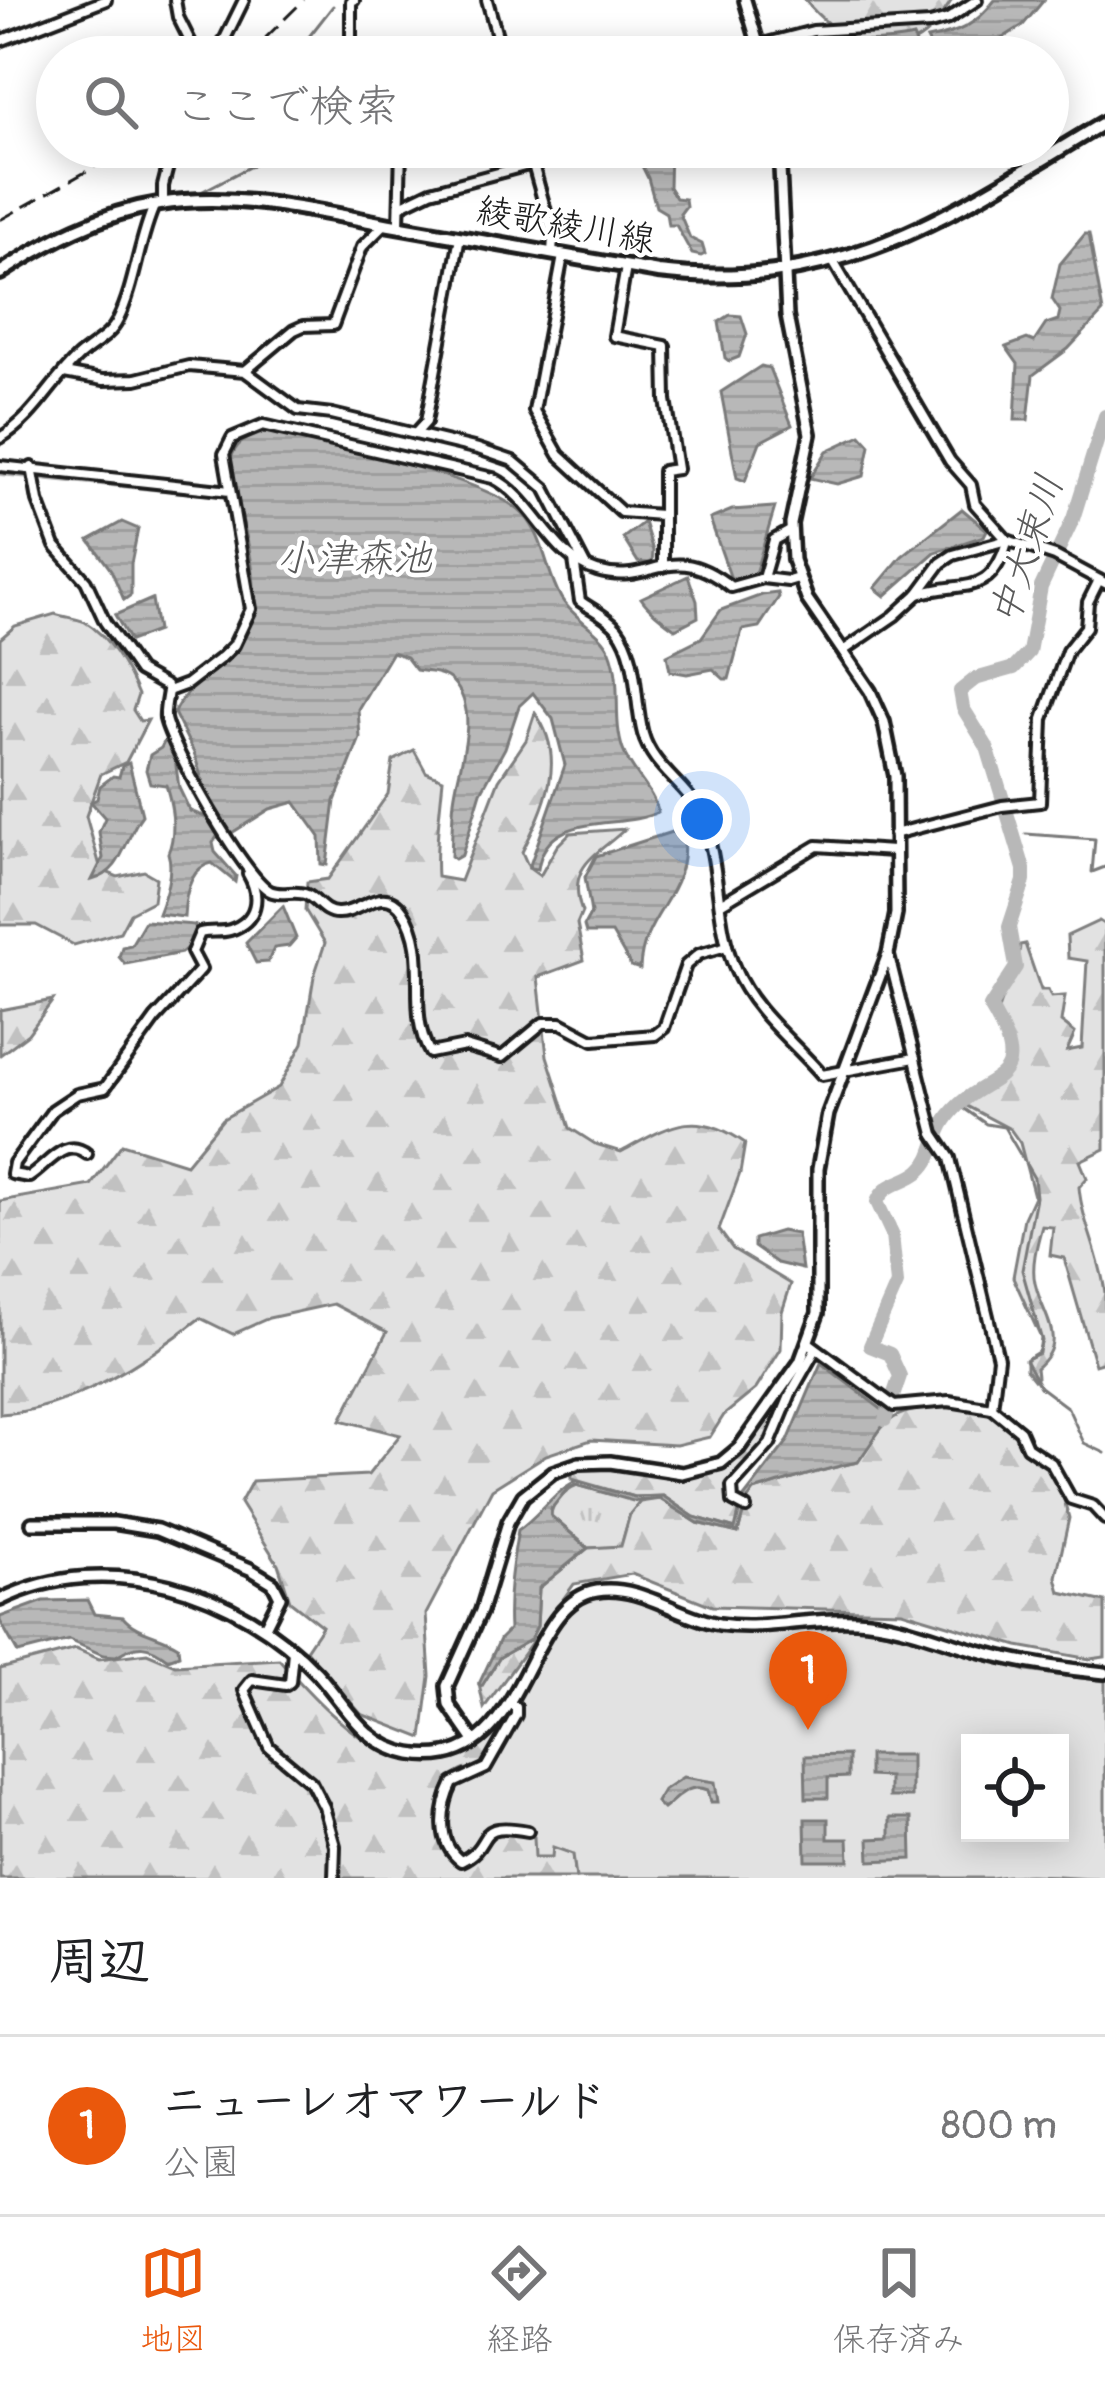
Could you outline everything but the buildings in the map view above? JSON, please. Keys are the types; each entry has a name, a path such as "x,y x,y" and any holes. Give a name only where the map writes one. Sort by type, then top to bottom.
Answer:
{"main road":[{"name":"綾歌綾川線","path":"1069,143 1105,122"},
{"name":"綾歌綾川線","path":"0,272 67,232 159,204 250,202 626,267 708,277 784,273 834,262 929,226 1027,168"}],"street":[{"path":"0,41 106,0"},
{"path":"175,0 188,36"},
{"path":"226,36 244,0"},
{"path":"349,0 351,36"},
{"path":"487,0 497,36"},
{"path":"745,0 756,36"},
{"path":"802,36 930,24 948,19 977,0"},
{"path":"0,420 4,436 37,409 64,373 118,322 168,168"},
{"path":"399,226 401,168"},
{"path":"400,206 431,191 517,168"},
{"path":"533,168 558,255 534,411 559,455 621,512 662,515"},
{"path":"746,1508 731,1495 737,1478 770,1444 812,1346 818,1313 818,1169 828,1114 888,955 896,914 895,776 884,722 870,691 798,578 790,531 810,434 792,349 780,168"},
{"path":"245,371 294,330 333,325 362,247 385,224"},
{"path":"415,434 426,422 460,237"},
{"path":"834,262 941,447 971,485 975,503 1007,540 1103,580 1088,602 1086,627 1067,651 1043,719 1040,802 1005,805 894,834"},
{"path":"626,267 614,336 665,346 666,400 677,469 663,471 663,567"},
{"path":"64,373 103,380 136,379 189,366 245,371 298,410 415,434 513,461 545,488 586,567"},
{"path":"168,691 187,684 234,645 251,609 224,454 232,438 263,425 493,478 574,559 606,573 636,573 673,562 710,570 731,587 763,578 798,578"},
{"path":"0,466 230,491"},
{"path":"32,467 38,501 55,546 86,581 105,622 139,671 166,686 165,719 200,792 255,887 256,907 232,930 200,933 192,952 201,969 155,1019 105,1088 77,1094 53,1110 14,1163 12,1174 29,1177 69,1146 78,1146 87,1154"},
{"path":"763,578 774,541 790,531"},
{"path":"843,651 894,616 918,594 930,573 953,555 1007,540"},
{"path":"918,594 979,584 993,575 1007,540"},
{"path":"574,559 580,601 605,616 626,643 644,735 654,760 689,796 701,816 727,946 744,985 788,1042 822,1075 915,1058"},
{"path":"720,904 817,846 893,851"},
{"path":"244,865 272,892 308,895 328,912 341,914 370,899 388,899 401,907 415,939 417,1016 427,1050 435,1054 466,1046 502,1057 543,1023 561,1023 593,1040 655,1035 664,1028 686,965 699,954 727,946"},
{"path":"888,955 937,1138 950,1158 998,1358 992,1408"},
{"path":"812,1346 891,1405 949,1401 992,1408 1020,1431 1027,1447 1051,1463 1071,1499 1093,1505 1105,1519"},
{"path":"474,1741 449,1705 447,1686 481,1611 508,1522 523,1496 553,1472 579,1463 610,1462 682,1473 722,1463 746,1439 812,1346"},
{"path":"32,1523 114,1523 157,1530 250,1568 273,1582 280,1597 265,1627"},
{"path":"0,1600 72,1581 137,1580 196,1594 265,1627 377,1742 426,1755 474,1741 510,1704 556,1622 577,1599 597,1591 625,1592 717,1624 856,1620 910,1630 1028,1664 1105,1673"},
{"path":"293,1652 290,1682 252,1680 244,1690 269,1747 311,1782 324,1808 335,1846 334,1878"},
{"path":"510,1704 516,1707 516,1715 486,1768 453,1783 442,1812 449,1851 461,1861 499,1826 528,1831"}],"green space":[{"path":"805,0 952,0 921,36 846,36"},
{"path":"55,614 85,622 102,635 138,695 133,710 140,721 148,720 126,762 101,774 86,816 101,870 118,877 144,871 156,878 153,901 130,913 120,932 74,945 36,925 0,925 0,639 15,626"},
{"path":"535,713 545,730 551,765 545,800 522,852 529,868 540,876 570,833 625,829 581,872 582,912 577,924 584,960 538,977 547,1056 570,1128 595,1144 621,1152 682,1124 711,1126 745,1143 740,1173 719,1230 733,1249 791,1284 782,1312 781,1349 756,1389 724,1415 710,1437 676,1445 591,1440 546,1455 492,1489 426,1614 430,1676 422,1738 361,1714 306,1650 322,1626 290,1601 278,1564 240,1503 252,1481 368,1475 400,1435 341,1420 387,1332 333,1304 269,1318 233,1334 200,1318 106,1381 53,1404 0,1414 0,1201 91,1185 122,1144 186,1164 223,1119 279,1087 303,1043 314,976 325,943 305,910 307,882 328,879 388,794 393,761 414,750 426,772 443,779 437,877 460,881 499,780 526,740"},
{"path":"1099,921 1105,925 1105,1149 1080,1161 1087,1178 1079,1187 1105,1293 1105,1362 1095,1365 1064,1258 1050,1255 1053,1227 1042,1226 1034,1276 1052,1338 1034,1380 1026,1370 1026,1359 1039,1353 1041,1338 1013,1277 1024,1218 1034,1196 1020,1143 1010,1129 963,1104 1010,1071 1011,1046 998,1012 1020,945 1025,944 1041,990 1048,990 1051,997 1065,996 1061,1022 1075,1033 1067,1051 1082,1048 1087,961 1068,958 1067,936"},
{"path":"53,1000 28,1034 0,1055 0,1010"},
{"path":"781,1397 786,1400 764,1447 732,1481 730,1503 740,1510 736,1529 694,1517 663,1496 634,1497 572,1479 572,1469 594,1468 662,1476 706,1474 744,1452"},
{"path":"936,1407 990,1411 1018,1433 1025,1450 1049,1465 1058,1478 1069,1518 1056,1577 1060,1592 1105,1602 1105,1657 1090,1659 1018,1646 902,1611 712,1606 632,1574 574,1584 484,1708 479,1684 500,1657 530,1640 537,1626 539,1588 588,1548 621,1546 630,1514 640,1502 660,1499 698,1523 738,1533 754,1491 858,1462 889,1421"},
{"path":"577,1485 640,1502 630,1514 621,1547 588,1548 551,1516 559,1498"},
{"path":"610,1593 716,1628 855,1625 1027,1671 1105,1681 1105,1878 576,1878 573,1854 553,1847 552,1857 535,1857 534,1837 521,1832 521,1827 507,1825 491,1828 461,1856 447,1822 457,1785 489,1771 519,1717 518,1699 560,1623 580,1602"},
{"path":"76,1649 99,1659 147,1653 175,1665 279,1659 358,1735 387,1752 416,1760 447,1758 478,1743 510,1712 489,1755 446,1783 440,1821 446,1850 454,1860 468,1863 495,1832 513,1830 573,1854 576,1878 0,1878 0,1669"}],"water":[{"path":"995,0 1044,0 1023,25 1006,36 940,36 981,16"},
{"path":"643,168 669,168 669,187 676,198 685,199 680,214 690,238 702,244 705,254 692,254 676,225 668,225 666,213 656,207"},
{"path":"1089,234 1103,312 1068,349 1033,375 1028,420 1015,420 1018,364 1006,347 1027,339 1034,342 1046,324 1058,320 1060,311 1052,299 1060,264"},
{"path":"730,315 741,316 747,334 739,357 729,361 719,322"},
{"path":"761,366 769,368 792,425 760,442 745,481 737,478 721,392"},
{"name":"小津森池","path":"266,432 442,475 506,501 524,515 537,534 561,598 610,651 623,750 658,812 569,830 544,850 538,869 529,868 565,765 553,719 533,693 519,706 505,748 481,792 462,855 455,859 451,856 453,814 466,739 466,708 452,681 416,670 406,657 392,652 358,709 360,738 335,801 327,865 321,864 320,837 295,802 270,809 230,834 210,807 194,753 174,713 192,689 233,654 246,633 254,586 230,464 238,446"},
{"path":"861,435 870,445 864,476 837,484 810,478 827,451"},
{"path":"775,507 754,577 731,579 710,519 732,510"},
{"path":"962,509 987,530 984,536 935,552 885,596 875,588 902,556"},
{"path":"122,522 138,529 131,595 124,600 111,570 89,540"},
{"path":"644,522 652,564 638,562 623,538"},
{"path":"688,576 698,617 675,629 641,598"},
{"path":"778,593 759,627 742,630 729,679 713,669 687,674 670,671 667,655 701,638 721,610"},
{"path":"152,599 157,631 130,641 115,615"},
{"path":"171,729 179,788 190,811 208,818 218,835 215,852 236,876 235,882 212,863 198,870 187,892 184,917 158,914 169,875 173,819 166,785 150,783 146,770 150,755 161,748"},
{"path":"129,763 142,815 111,870 92,880 103,858 99,832 105,818 91,802 97,799 100,786 119,777 122,766"},
{"path":"678,830 683,833 680,873 649,933 640,969 631,966 612,933 586,933 584,926 591,913 585,877 596,856"},
{"path":"283,906 296,938 289,946 274,948 268,962 256,963 246,943"},
{"path":"145,921 195,925 193,943 181,953 125,964 119,957 122,947 131,945"},
{"path":"781,1231 797,1234 802,1269 777,1263 754,1247 754,1239"},
{"path":"821,1363 893,1418 858,1462 754,1491 738,1533 698,1523 660,1499 633,1501 577,1485 568,1488 551,1509 551,1516 588,1548 539,1588 537,1626 530,1640 500,1657 479,1684 509,1630 518,1530 576,1481 634,1497 663,1496 694,1517 735,1529 742,1500 788,1441"},
{"path":"87,1600 94,1614 123,1617 178,1646 179,1655 168,1659 142,1647 103,1655 69,1640 18,1653 0,1621 0,1617 44,1601"},
{"path":"848,1755 848,1777 828,1778 828,1798 806,1798 805,1756"},
{"path":"869,1755 911,1755 911,1797 889,1797 889,1777 869,1776"},
{"path":"683,1777 715,1782 718,1802 711,1802 708,1790 694,1788 663,1809 656,1802 663,1790"},
{"path":"890,1818 911,1818 912,1859 870,1861 869,1839 890,1838"},
{"path":"805,1819 828,1819 828,1839 848,1839 849,1861 806,1861"}],"waterway":[{"path":"309,36 333,6"},
{"path":"199,193 247,168"},
{"name":"中大束川","path":"885,1420 900,1376 890,1354 870,1346 897,1284 892,1234 877,1202 885,1190 925,1165 945,1121 959,1104 1000,1076 1009,1053 990,1007 1016,967 1009,927 1024,869 987,747 963,708 960,691 975,679 1014,668 1029,652 1041,587 1073,519 1105,416"},
{"path":"0,472 203,492"},
{"path":"1026,834 1095,839 1092,872 1105,867"},
{"path":"959,1105 986,1124 1004,1127 1034,1178 1036,1197 1022,1270 1042,1341 1038,1352 1025,1360 1040,1387 1068,1408 1084,1443 1105,1453"}],"railway":[{"path":"267,36 304,0"},
{"path":"0,220 93,168"}],"place":[{"name":"ニューレオマワールド","path":"808,1730"}]}
